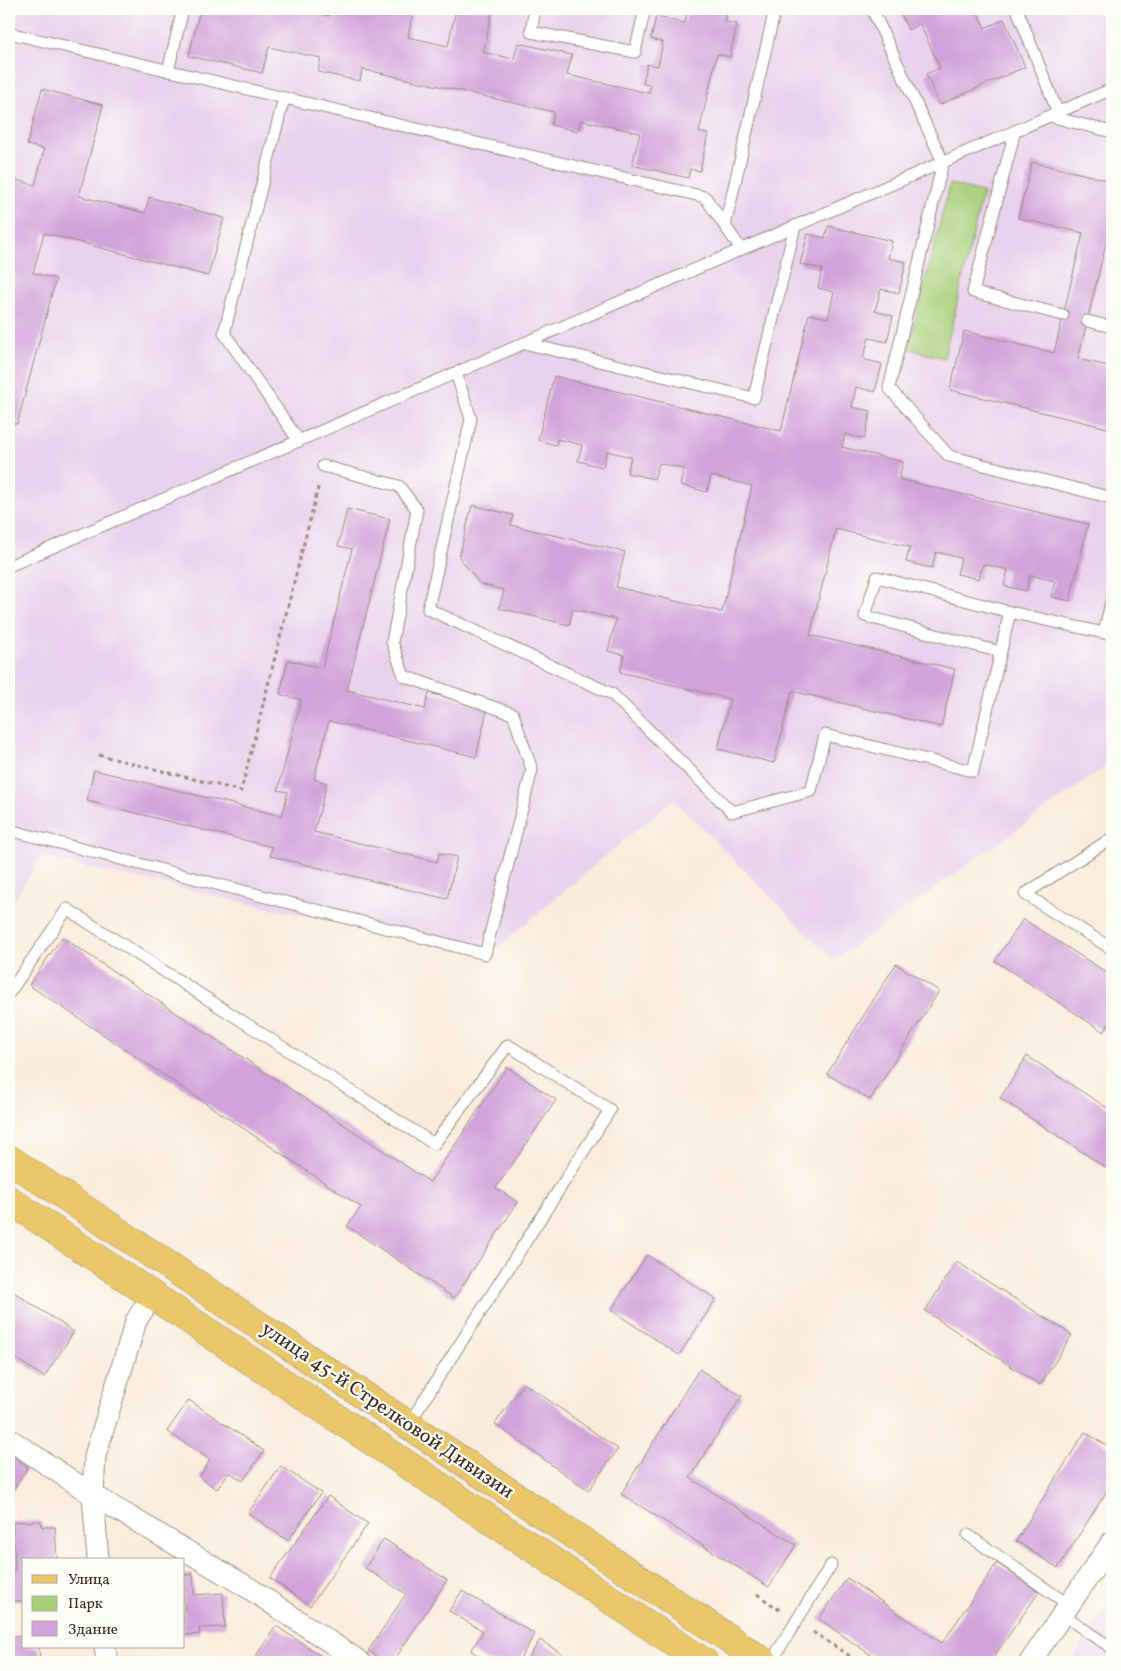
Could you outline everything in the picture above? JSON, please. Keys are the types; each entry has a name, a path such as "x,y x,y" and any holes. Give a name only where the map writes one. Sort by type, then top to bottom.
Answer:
{"main road":[{"name":"улица 45-й Стрелковой Дивизии","path":"9,1159 764,1662"},
{"name":"улица 45-й Стрелковой Дивизии","path":"9,1200 704,1662"}],"street":[{"path":"98,1558 93,1495 95,1456 136,1321 152,1295"},
{"path":"9,1439 93,1495 252,1590 360,1662"},
{"path":"1030,1662 1112,1542"},
{"path":"105,1648 107,1662"}],"lane":[{"path":"168,71 183,9"},
{"path":"536,9 531,32 635,52 645,9"},
{"path":"725,226 775,9"},
{"path":"872,9 943,162 889,388 949,456 1112,498"},
{"path":"1017,9 1054,114"},
{"path":"9,33 705,196 741,249"},
{"path":"9,566 1112,89"},
{"path":"284,98 224,333 299,441"},
{"path":"1054,114 1112,132"},
{"path":"1015,131 973,292 1063,315"},
{"path":"524,343 754,398 795,226"},
{"path":"1087,321 1112,327"},
{"path":"456,373 471,419 428,609 612,694 732,812 811,792 825,735 973,771 1010,612"},
{"path":"9,830 485,954 532,770 513,714 404,676 392,642 416,510 399,486 323,466"},
{"path":"1000,652 865,616 877,577 1010,612 1104,633 1112,598"},
{"path":"1112,838 1025,894 1112,949"},
{"path":"9,993 66,909 434,1144 508,1045 610,1110 408,1425"},
{"path":"968,1535 1066,1609 1089,1634 1111,1644"},
{"path":"771,1662 831,1565"}],"path":[{"path":"99,755 241,791 323,466"}],"shaded area":[{"path":"9,9 1112,9 1112,762 834,960 673,799 487,956 40,857 9,910"},
{"path":"1112,1598 1112,1662 1072,1662 1089,1633"}],"green space":[{"path":"950,184 983,192 944,358 908,349"}],"building":[{"path":"200,9 297,9 329,16 331,9 381,9 412,16 408,37 448,46 456,9 493,9 483,52 514,59 518,43 572,55 567,75 649,93 651,85 643,84 647,64 658,66 663,42 651,39 656,17 685,23 688,9 728,9 725,22 737,24 730,57 717,54 699,132 708,134 700,171 690,169 688,178 632,165 640,133 581,120 578,131 551,125 554,112 362,69 360,81 318,72 321,58 269,47 262,73 189,56"},
{"path":"899,9 976,9 985,28 1004,19 1025,67 939,105 926,74 940,68 920,24 908,30"},
{"path":"42,89 103,105 79,196 145,213 149,197 224,218 208,276 44,233 33,273 56,279 17,424 9,422 9,178 35,185 44,149 27,145"},
{"path":"1032,162 1112,181 1112,240 1107,239 1078,359 1112,367 1112,429 950,390 964,331 1054,353 1083,233 1018,218"},
{"path":"828,226 892,241 888,258 906,262 899,293 881,289 875,311 893,316 887,342 869,338 863,359 882,364 875,392 856,387 852,407 871,411 864,439 845,434 842,447 903,462 899,479 1088,524 1070,601 1051,597 1055,581 1030,575 1026,591 1004,586 1008,570 983,564 979,579 957,574 961,558 936,552 932,568 906,562 910,547 836,529 810,635 955,669 941,727 792,691 774,763 718,749 730,699 620,672 624,655 608,651 616,619 573,609 569,625 499,608 504,590 480,584 459,557 472,505 513,515 511,525 625,552 616,587 722,612 752,486 711,476 707,492 680,485 684,469 659,463 654,479 627,473 631,457 607,451 603,467 578,461 582,445 557,439 556,445 538,440 554,376 781,431 809,314 828,318 834,292 818,288 822,269 800,264 808,234 825,238"},
{"path":"347,509 390,519 347,690 425,709 429,693 488,707 476,757 329,721 314,779 327,783 314,832 437,862 439,853 457,857 447,899 270,856 272,847 87,801 94,770 282,816 288,792 278,790 301,700 280,694 288,660 322,668 352,549 338,546"},
{"path":"1023,919 1112,976 1112,1019 1104,1032 995,961"},
{"path":"62,937 430,1182 507,1067 556,1100 496,1188 518,1202 454,1298 347,1226 361,1207 29,985"},
{"path":"896,964 939,991 870,1100 827,1074"},
{"path":"1027,1056 1112,1111 1112,1162 1108,1169 1000,1098"},
{"path":"647,1255 716,1299 679,1355 611,1310"},
{"path":"957,1262 1072,1335 1040,1385 925,1311"},
{"path":"9,1289 74,1332 44,1377 9,1354"},
{"path":"699,1369 742,1396 690,1478 796,1545 769,1587 621,1494"},
{"path":"524,1383 618,1449 588,1491 495,1424"},
{"path":"189,1400 264,1451 243,1481 229,1472 217,1489 199,1477 210,1460 167,1431"},
{"path":"1085,1432 1112,1449 1112,1483 1058,1568 1016,1541"},
{"path":"9,1454 28,1467 9,1497"},
{"path":"281,1466 321,1493 288,1541 248,1513"},
{"path":"328,1496 368,1524 310,1606 270,1578"},
{"path":"41,1521 42,1527 55,1527 57,1558 22,1558 22,1601 9,1601 9,1570 15,1570 13,1522"},
{"path":"384,1539 447,1580 393,1662 386,1662 368,1651 406,1594 365,1568"},
{"path":"997,1563 1039,1592 990,1662 881,1662 819,1619 847,1578 942,1643"},
{"path":"193,1574 194,1595 223,1593 225,1627 199,1628 200,1634 185,1635 185,1575"},
{"path":"462,1591 535,1634 518,1662 489,1662 471,1651 483,1631 449,1611"},
{"path":"276,1626 330,1662 252,1662"},
{"path":"22,1636 22,1648 39,1648 40,1662 9,1662 9,1637"},
{"path":"540,1640 574,1662 526,1662"}]}
